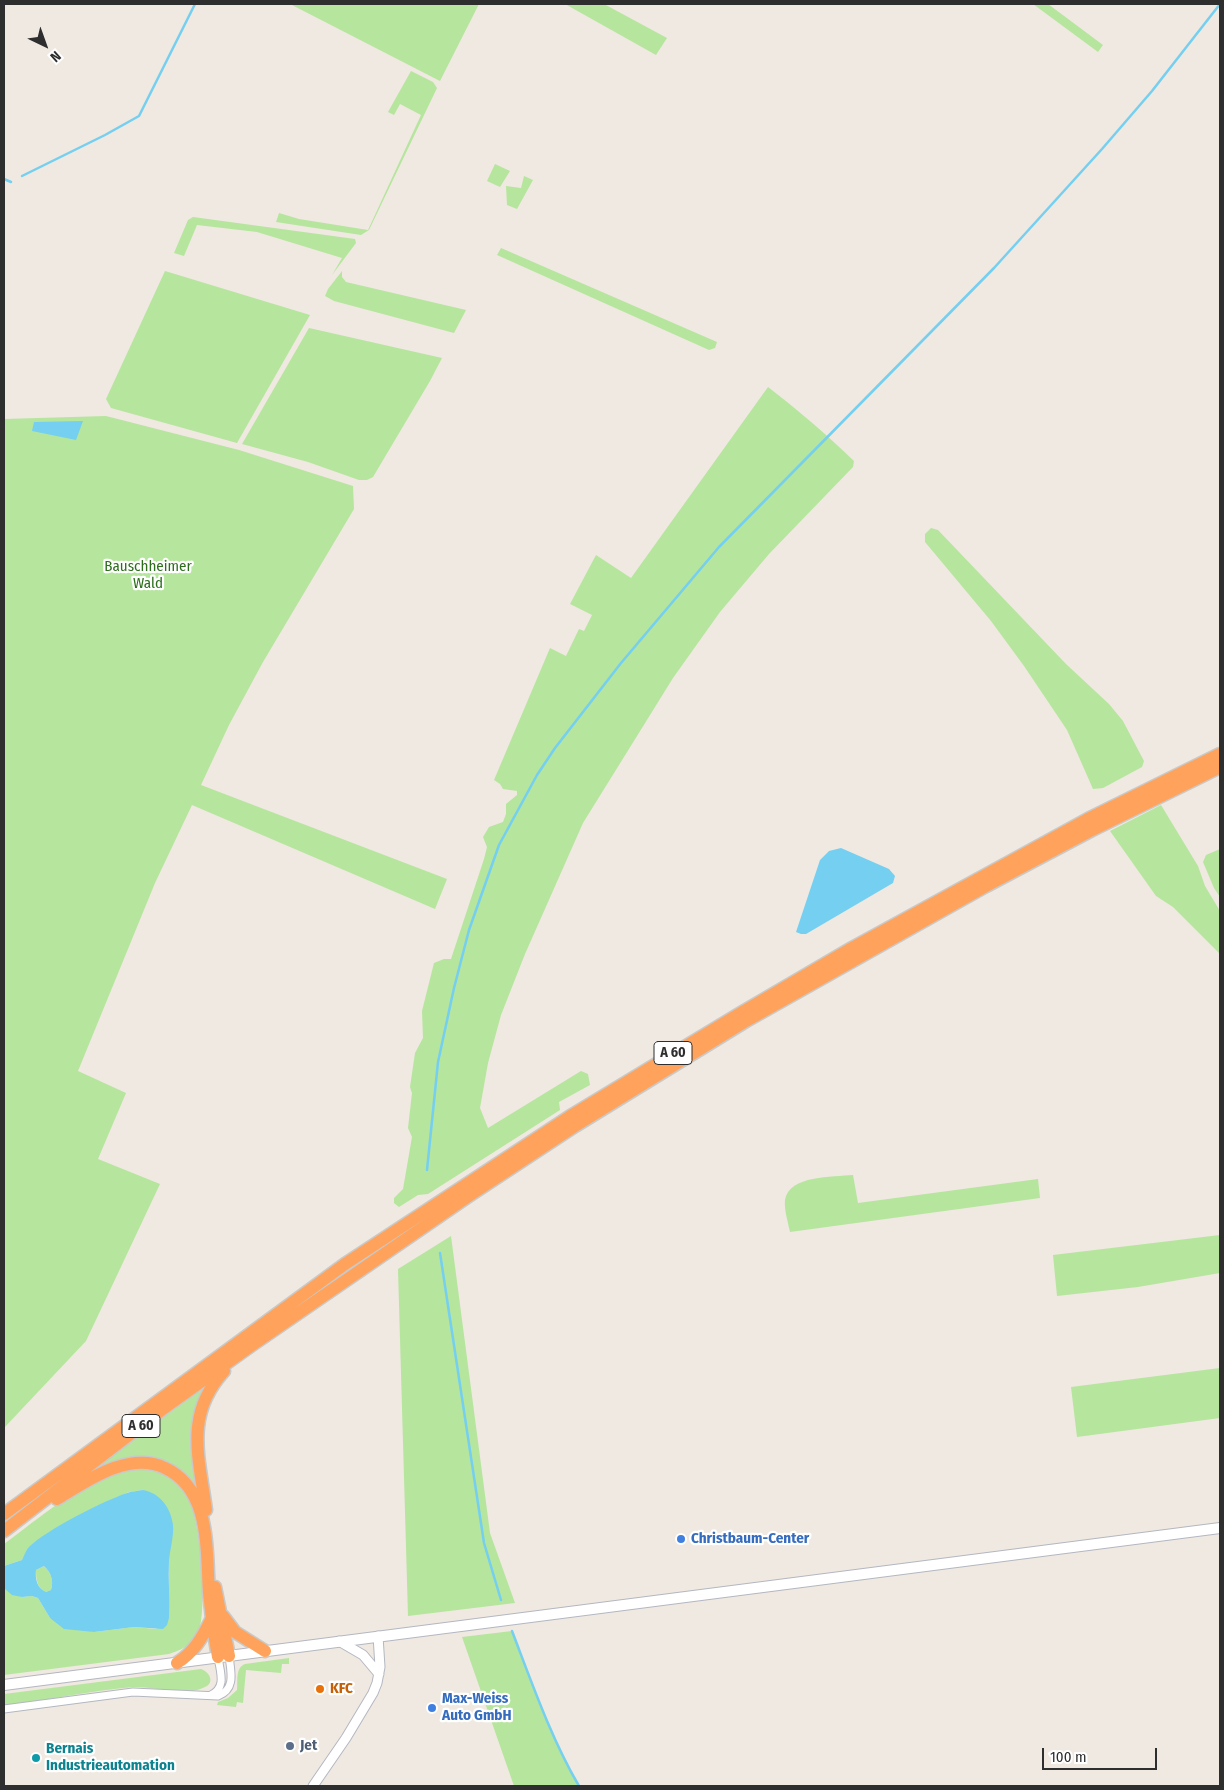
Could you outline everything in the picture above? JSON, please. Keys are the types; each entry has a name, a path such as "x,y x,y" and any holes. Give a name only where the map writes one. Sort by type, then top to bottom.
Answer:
{"highway":[{"name":"A 60","path":"4,1514 345,1264 570,1116 852,948 1088,819 1220,754"},
{"name":"A 60","path":"4,1531 164,1408 252,1345 396,1245 559,1137 746,1021 986,886 1092,830 1220,767"},
{"path":"224,1656 220,1610 197,1437 198,1421 202,1404 209,1390 231,1363 252,1345"},
{"path":"32,1510 52,1502 92,1478 113,1468 130,1463 146,1462 162,1466 186,1481 200,1508 211,1620 224,1656"},
{"path":"220,1610 234,1632 265,1651"},
{"path":"177,1663 193,1651 211,1620"}],"main road":[{"path":"4,1685 1220,1528"}],"street":[{"path":"313,1786 368,1704 375,1688 379,1674 380,1657 378,1636"},
{"path":"339,1641 362,1655 379,1674"},
{"path":"206,1696 215,1694 221,1686 224,1656"},
{"path":"4,1709 133,1692 218,1696 230,1688 232,1675 224,1656"}],"green space":[{"path":"290,4 479,4 440,81"},
{"path":"565,4 604,4 667,38 656,55"},
{"path":"1033,4 1048,4 1103,45 1098,52"},
{"path":"411,71 433,82 437,88 369,230 361,235 276,222 279,213 299,219 368,230 421,115 400,104 394,115 388,112"},
{"path":"495,164 510,171 500,187 487,181"},
{"path":"524,176 533,180 517,209 507,205 506,186 521,188"},
{"path":"193,217 355,239 356,243 332,275 342,258 257,232 197,225 184,256 174,253 188,220"},
{"path":"501,248 717,342 715,348 709,350 497,255"},
{"path":"165,271 310,315 237,443 111,408 106,399"},
{"path":"342,271 342,277 346,282 466,310 454,333 334,301 325,296"},
{"path":"309,328 442,358 373,477 367,480 359,480 308,462 242,444"},
{"path":"768,387 812,422 854,461 853,467 769,554 720,612 673,678 583,823 525,954 501,1015 488,1063 480,1108 488,1128 581,1071 588,1074 590,1085 559,1102 560,1110 428,1194 418,1195 399,1207 394,1203 394,1198 403,1189 412,1137 408,1128 412,1093 410,1087 415,1053 423,1038 422,1011 434,963 444,959 451,959 484,859 487,847 483,837 489,827 503,822 506,814 506,804 517,795 517,791 503,789 494,780 550,648 566,656 579,629 584,631 592,615 570,604 596,555 631,578"},
{"name":"Bauschheimer Wald","path":"106,416 239,450 353,486 354,509 263,662 229,725 201,785 447,879 435,909 192,805 155,883 78,1071 126,1093 98,1159 160,1184 86,1341 4,1428 4,419"},
{"path":"931,528 938,530 1066,664 1109,704 1123,721 1144,761 1142,767 1103,788 1093,789 1067,730 1024,666 991,621 925,542 925,534"},
{"path":"1161,805 1198,866 1205,886 1220,911 1220,954 1173,907 1156,896 1110,831"},
{"path":"1220,849 1220,897 1203,862 1206,855"},
{"path":"853,1175 858,1203 1038,1179 1040,1198 790,1232 785,1200 788,1192 794,1186 813,1179"},
{"path":"1220,1235 1220,1273 1138,1287 1057,1296 1053,1255"},
{"path":"451,1236 490,1533 515,1603 408,1616 398,1269"},
{"path":"1220,1368 1220,1418 1077,1437 1071,1387"},
{"path":"215,1377 204,1393 202,1502 182,1473 171,1464 155,1458 91,1471"},
{"path":"156,1469 170,1477 188,1496 192,1507 202,1566 203,1588 201,1625 197,1636 188,1645 169,1654 4,1675 4,1585 5,1589 22,1597 32,1596 38,1598 50,1618 94,1632 134,1627 156,1629 169,1618 169,1561 143,1490 129,1492 63,1524 29,1548 22,1560 4,1566 4,1544 45,1513 91,1483 122,1470"},
{"path":"44,1566 52,1580 51,1590 46,1592 39,1586 36,1577 36,1570"},
{"path":"512,1631 551,1730 579,1786 514,1786 462,1637"},
{"path":"289,1658 289,1664 282,1664 281,1673 246,1670 243,1703 237,1702 236,1707 217,1705 218,1702 228,1698 237,1690 240,1668 245,1664"},
{"path":"201,1669 209,1675 210,1683 205,1687 188,1692 133,1687 4,1706 4,1694"}],"water":[{"path":"83,421 76,440 32,431 34,422"},
{"path":"841,848 889,869 895,876 893,883 806,934 796,932 820,860 829,851"},
{"path":"143,1490 155,1494 164,1502 170,1513 173,1525 169,1560 169,1618 167,1625 163,1629 134,1627 94,1632 64,1629 50,1618 38,1598 12,1595 5,1589 4,1566 22,1560 28,1548 48,1532 117,1497 133,1491","holes":["44,1566 52,1583 51,1590 46,1592 39,1586 36,1580 36,1570"]}],"waterway":[{"path":"22,176 139,116 195,4"},
{"path":"427,1170 438,1062 469,930 499,845 537,775 555,748 621,663 719,547 994,268 1152,91 1220,4"},
{"path":"4,179 11,182"},
{"path":"440,1253 484,1543 501,1600"},
{"path":"512,1631 551,1730 579,1786"}],"place":[{"name":"Christbaum-Center","path":"681,1539"},
{"name":"KFC","path":"320,1689"},
{"name":"Max-Weiss Auto GmbH","path":"432,1708"},
{"name":"Jet","path":"290,1746"},
{"name":"Bernais Industrieautomation","path":"36,1758"}]}
